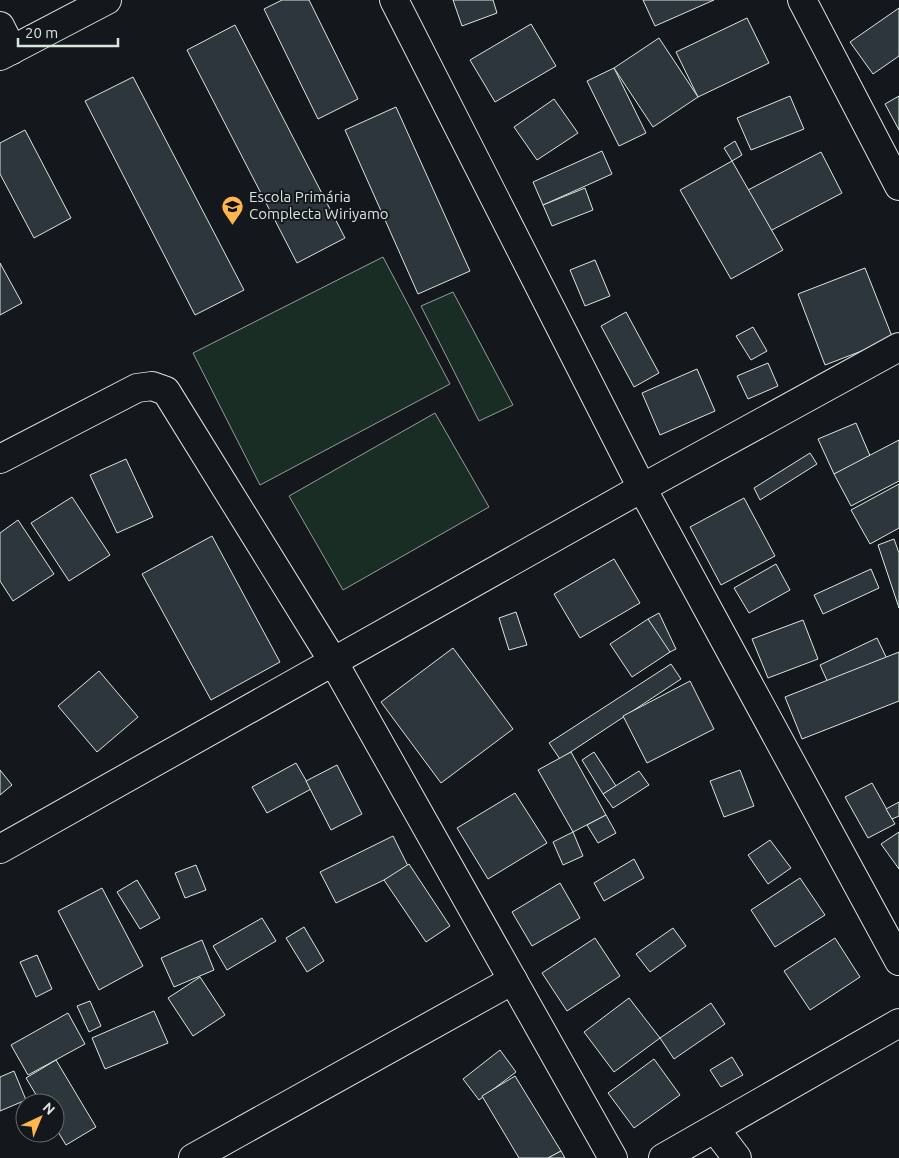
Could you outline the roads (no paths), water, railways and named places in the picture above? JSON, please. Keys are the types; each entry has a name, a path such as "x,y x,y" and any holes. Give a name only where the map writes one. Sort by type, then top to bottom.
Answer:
{"street":[{"path":"4,44 107,0"},
{"path":"394,0 642,488 899,961"},
{"path":"802,0 899,186"},
{"path":"0,849 642,488 899,347"},
{"path":"0,459 138,388 152,386 166,391 333,662 613,1158"},
{"path":"193,1158 513,980"},
{"path":"663,1158 899,1023"},
{"path":"715,1129 737,1158"}],"place":[{"name":"Escola Primária Complecta Wiriyamo","path":"233,225"}]}
